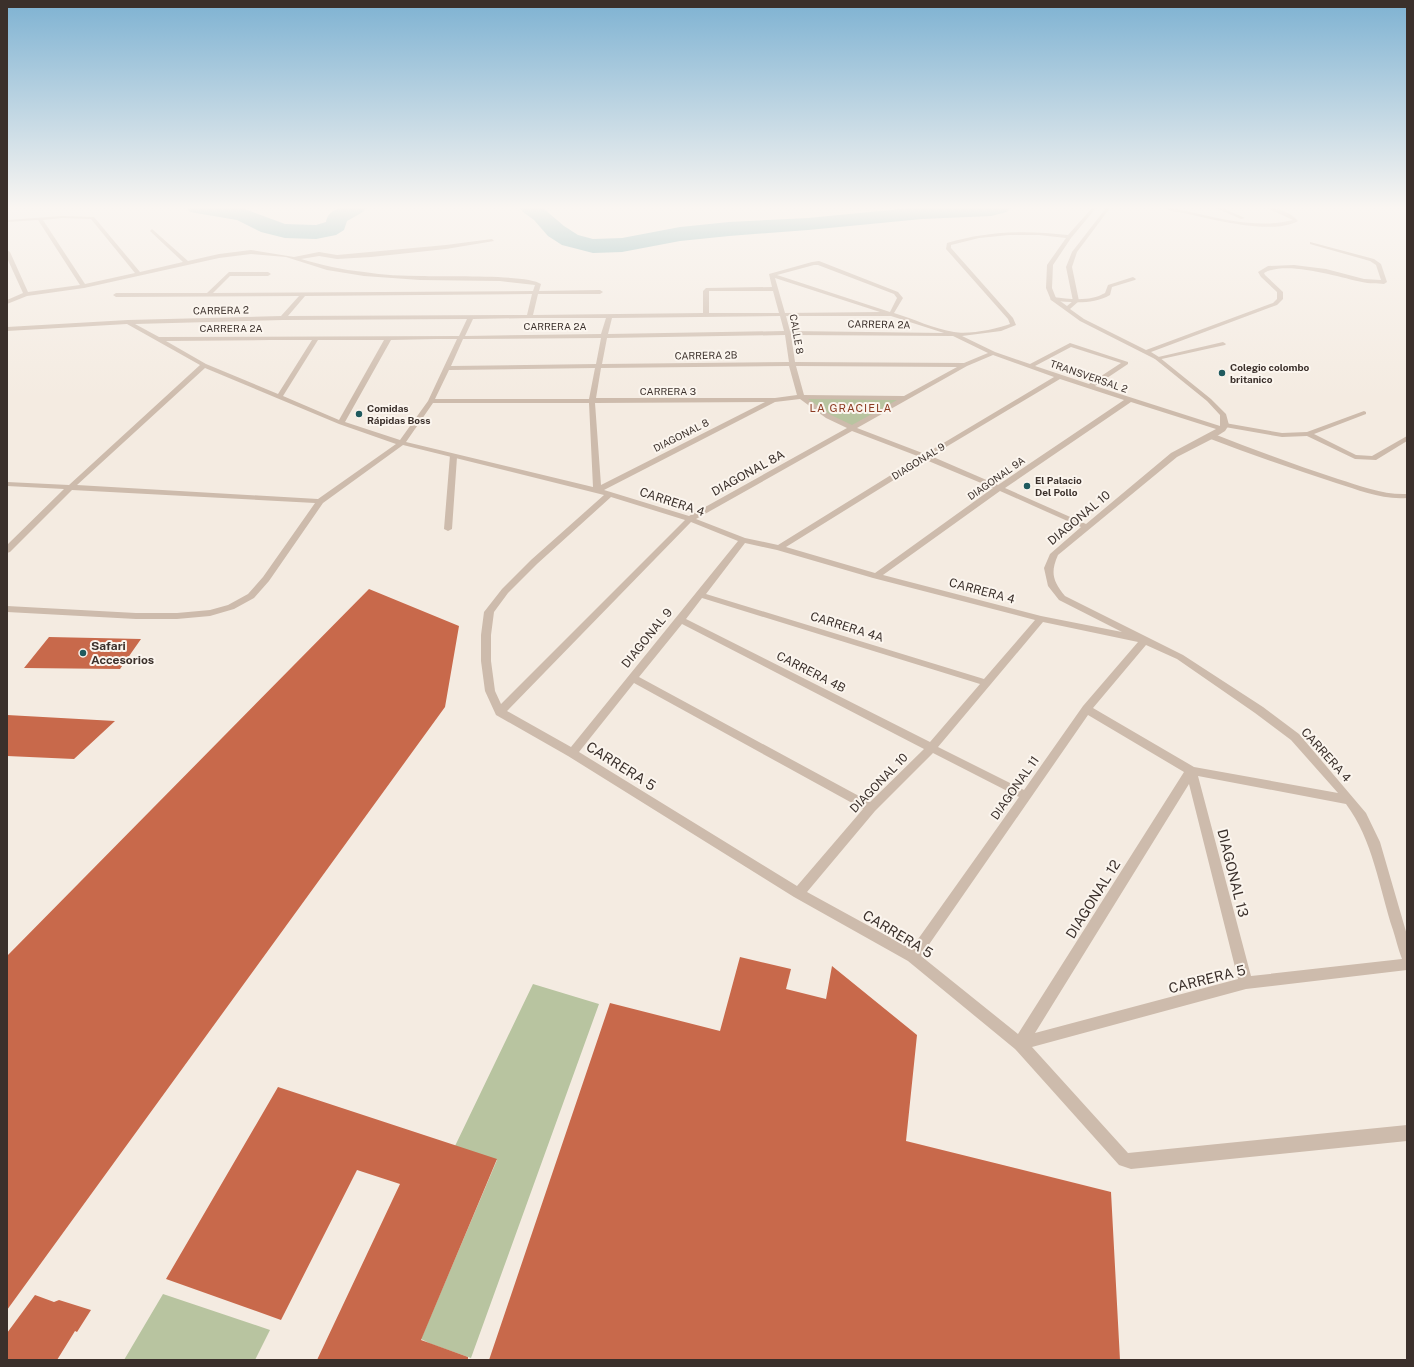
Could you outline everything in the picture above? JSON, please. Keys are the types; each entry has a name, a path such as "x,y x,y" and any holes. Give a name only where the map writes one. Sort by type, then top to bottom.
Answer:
{"street":[{"path":"14,272 26,294"},
{"path":"75,272 84,286"},
{"path":"7,302 26,294 84,286 149,272"},
{"path":"350,272 420,278 516,279 533,282 538,284 530,317"},
{"path":"771,276 785,272"},
{"path":"842,272 896,293 900,298 891,314"},
{"name":"CARRERA 2A","path":"158,339 604,336 788,333 953,334 997,331 1008,328 1012,325 1012,319 969,272"},
{"path":"1050,272 1049,288 1053,299 1082,320 1157,358 1210,400 1223,414 1223,427"},
{"path":"1071,272 1076,301"},
{"path":"1146,352 1275,304 1280,299 1280,292 1263,276 1261,272"},
{"path":"1329,272 1364,281 1384,282 1381,272"},
{"path":"209,294 229,274 268,274"},
{"path":"771,276 953,334"},
{"name":"CALLE 8","path":"771,276 788,333 792,364 801,397"},
{"path":"1053,299 1076,301 1106,296 1110,286 1134,279"},
{"path":"706,314 706,291 708,290 776,289"},
{"path":"116,295 600,292"},
{"path":"283,318 304,293"},
{"path":"1066,309 1076,301"},
{"name":"CARRERA 2","path":"7,329 128,322 283,318 470,318 706,314 891,314"},
{"path":"597,490 592,401 604,336 610,315"},
{"path":"7,609 136,616 170,616 210,613 231,607 251,596 266,579 320,501 402,444 431,401 470,318"},
{"name":"CARRERA 4","path":"128,322 204,365 341,423 402,444 597,490 690,519 743,540 779,548 876,576 1040,619 1145,640 1180,657 1259,710 1295,737 1350,800 1362,816 1374,842 1407,955"},
{"name":"TRANSVERSAL 2","path":"953,334 993,353 1059,377 1129,400 1223,427 1282,435 1308,434"},
{"path":"341,423 389,337"},
{"path":"279,398 317,338"},
{"path":"1157,358 1223,344"},
{"path":"1031,366 1070,345 1126,363 1089,387"},
{"name":"DIAGONAL 8A","path":"500,712 690,519 965,365 993,353"},
{"name":"CARRERA 2B","path":"446,368 792,364 965,365"},
{"path":"7,550 71,487 204,365"},
{"name":"DIAGONAL 9","path":"779,548 925,457 1059,377"},
{"path":"801,397 814,408 854,428 999,488 1087,527"},
{"name":"CARRERA 3","path":"431,401 775,400 801,397 905,398"},
{"name":"DIAGONAL 8","path":"597,490 775,400"},
{"name":"DIAGONAL 9A","path":"876,576 999,488 1129,400"},
{"path":"1308,434 1364,413"},
{"name":"DIAGONAL 10","path":"1145,640 1062,598 1052,586 1048,568 1054,554 1174,455 1211,436 1223,427"},
{"path":"1308,434 1355,457 1373,458 1407,438"},
{"path":"1211,436 1289,466 1372,492 1402,497 1407,496"},
{"path":"448,529 453,457"},
{"path":"7,484 320,501"},
{"path":"500,712 490,691 486,661 486,635 489,612 505,591 534,562 608,494"},
{"name":"DIAGONAL 9","path":"572,753 679,619 701,595 743,540"},
{"name":"CARRERA 4A","path":"701,595 986,683"},
{"name":"CARRERA 4B","path":"679,619 1026,796"},
{"name":"DIAGONAL 10","path":"798,893 871,808 931,748 1040,619"},
{"name":"DIAGONAL 11","path":"913,957 1087,709 1145,640"},
{"path":"632,678 871,808"},
{"path":"1087,709 1191,771 1350,800"},
{"name":"CARRERA 5","path":"500,712 572,753 798,893 913,957 1020,1044 1246,984 1407,964"},
{"name":"DIAGONAL 13","path":"1191,771 1246,984"},
{"name":"DIAGONAL 12","path":"1020,1044 1191,771"},
{"path":"1020,1044 1124,1160 1131,1162 1407,1133"}],"green space":[{"path":"801,397 905,398 854,427 814,408"},
{"path":"533,984 599,1004 471,1358 421,1339 497,1160 455,1146"},
{"path":"163,1294 270,1330 255,1360 124,1360"}],"building":[{"path":"369,589 459,626 445,707 7,1310 7,956"},
{"name":"Safari Accesorios","path":"49,637 141,639 120,669 24,668"},
{"path":"7,715 115,721 74,759 7,756"},
{"path":"740,957 791,969 786,989 826,999 832,966 917,1035 906,1141 1111,1192 1120,1360 489,1360 610,1003 720,1031"},
{"path":"278,1087 497,1159 421,1340 468,1357 468,1360 317,1360 400,1184 357,1170 281,1320 166,1279"},
{"path":"35,1295 54,1302 59,1300 91,1310 77,1332 75,1331 57,1360 7,1360 7,1333"}],"place":[{"name":"Colegio colombo britanico","path":"1222,373"},
{"name":"Comidas Rápidas Boss","path":"359,414"},
{"name":"El Palacio Del Pollo","path":"1027,486"},
{"name":"Safari Accesorios","path":"83,653"}],"district":[{"name":"LA GRACIELA","path":"851,408"}]}
